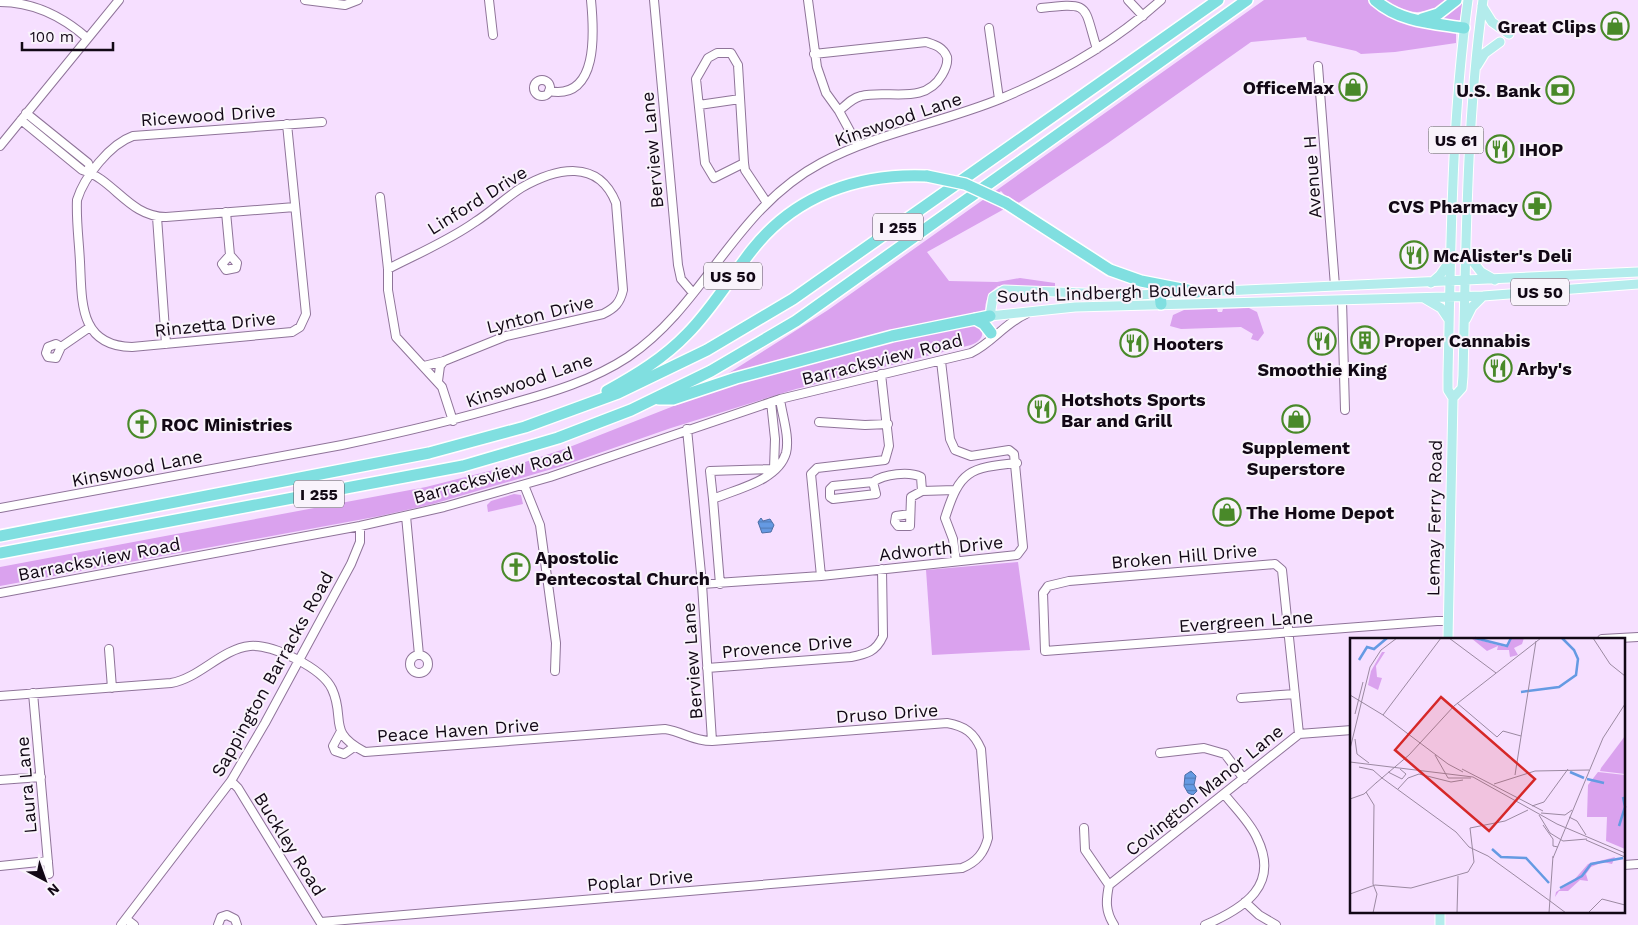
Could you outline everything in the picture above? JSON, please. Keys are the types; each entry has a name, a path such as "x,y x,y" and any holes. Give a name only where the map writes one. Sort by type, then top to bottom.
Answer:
{"highway":[{"name":"I 255","path":"0,536 429,453 493,437 556,417 618,393 678,366 793,299 1218,0"},
{"name":"I 255","path":"0,553 463,466 590,427 655,399 725,363 796,320 1247,0"},
{"path":"1375,0 1386,10 1402,17 1464,28"},
{"path":"1418,20 1438,14 1456,0"},
{"name":"US 50","path":"556,417 640,373 672,348 699,321 761,240 782,220 806,202 836,188 869,178 904,175 927,176 965,184 1006,203 1110,270 1158,294 1197,292"},
{"name":"US 50","path":"655,399 673,399 736,378 892,336 990,316"},
{"path":"975,319 984,324 991,333"}],"main road":[{"name":"Lemay Ferry Road","path":"1448,638 1453,398 1448,390 1453,180 1464,28 1468,0"},
{"name":"Lemay Ferry Road","path":"1453,398 1462,388 1469,165 1475,69 1482,3"},
{"path":"1482,3 1492,22 1509,34"},
{"path":"1475,69 1485,53 1500,42"},
{"path":"1467,254 1481,272 1495,280"},
{"path":"1431,283 1440,275 1451,258"},
{"name":"South Lindbergh Boulevard","path":"1197,292 1465,282 1638,272"},
{"name":"South Lindbergh Boulevard","path":"1158,294 1075,307 990,316 993,297 1004,290 1120,295 1158,294 1342,300 1465,297 1638,284"},
{"path":"1465,321 1472,307 1483,296"},
{"path":"1424,298 1441,308 1449,320"},
{"path":"1440,912 1440,925"}],"street":[{"path":"0,146 119,0"},
{"path":"305,0 345,5 358,0"},
{"path":"489,0 493,34"},
{"path":"549,91 565,92 574,88 583,79 589,66 594,36 591,0"},
{"name":"Berview Lane","path":"654,0 678,265 681,279 693,293"},
{"path":"808,0 814,54 826,93 839,111 858,146"},
{"path":"1129,0 1143,16"},
{"name":"Kinswood Lane","path":"0,508 410,432 555,391 609,368 629,356 676,316 738,234 767,203 805,172 858,146 999,99 1057,72 1097,49 1143,16 1161,0"},
{"path":"0,2 21,4 49,12 87,38"},
{"path":"1041,8 1071,5 1082,8 1091,22 1097,49"},
{"path":"989,28 999,99"},
{"path":"814,54 926,42 944,52 948,61 936,82 918,93 905,97 879,93 861,96 839,111"},
{"path":"744,163 714,178 705,163 696,79 700,68 708,58 722,52 731,54 738,65 745,170 767,203"},
{"name":"Avenue H","path":"1318,66 1335,286"},
{"path":"699,105 740,99"},
{"path":"26,113 88,163 92,173"},
{"path":"21,120 82,170 92,173 140,211 158,217 296,207"},
{"name":"Ricewood Drive","path":"90,327 83,308 77,210 81,188 116,143 132,136 322,122"},
{"name":"Rinzetta Drive","path":"90,327 98,337 112,346 132,347 292,332 300,327 306,314 287,124"},
{"name":"Linford Drive","path":"388,269 459,232 520,189 550,175 589,172 603,181 611,190"},
{"name":"Lynton Drive","path":"424,366 444,361 499,338 603,314 614,308 621,299 623,290 618,216 611,190"},
{"path":"380,197 388,269 388,290 396,337 438,381 442,387 453,421"},
{"path":"226,212 230,255"},
{"path":"158,217 166,344"},
{"path":"1342,300 1345,410"},
{"name":"Barracksview Road","path":"0,593 360,526 524,485 780,399 972,354 984,346 1012,320 1030,312"},
{"path":"990,316 991,333"},
{"path":"60,347 90,327"},
{"name":"Barracksview Road","path":"984,346 991,333"},
{"path":"438,381 444,361"},
{"path":"941,361 950,439 955,450 971,456 1009,450 1014,454 1017,463 980,467 968,472 955,490 945,518 953,539 956,562"},
{"path":"821,576 811,474 816,468 885,460 889,446 888,424 881,374"},
{"path":"713,498 762,479 774,469 786,452 780,399"},
{"path":"771,402 775,439 774,469"},
{"path":"820,422 865,425 888,424"},
{"name":"Berview Lane","path":"687,429 702,584 712,741"},
{"name":"Adworth Drive","path":"702,584 821,576 1016,555 1021,552 1023,547 1017,463"},
{"path":"720,584 710,471 774,469"},
{"path":"873,482 876,494 833,499 830,497 830,489 833,486 873,482 887,476 916,474 921,476 922,491"},
{"path":"524,485 540,525 556,643 555,672"},
{"path":"910,514 911,497 922,491 955,490"},
{"path":"406,516 419,655"},
{"name":"Sappington Barracks Road","path":"124,922 231,781 299,661 359,546 360,526"},
{"name":"Broken Hill Drive","path":"1045,651 1043,593 1048,586 1070,581 1275,564 1282,570 1290,632 1299,734"},
{"name":"Provence Drive","path":"708,668 851,657 868,654 880,644 883,636 882,570"},
{"name":"Evergreen Lane","path":"1045,651 1448,621"},
{"path":"1620,638 1638,637"},
{"path":"0,696 184,681 226,655 248,646 267,647 299,661 318,672 332,688 340,733 333,746 335,751 344,754 354,747"},
{"path":"109,649 112,688"},
{"name":"Laura Lane","path":"34,694 49,874"},
{"path":"1241,698 1295,694"},
{"name":"Druso Drive","path":"712,741 947,723 969,730 981,749 988,838 985,849 979,857 972,864 962,868"},
{"name":"Peace Haven Drive","path":"340,733 354,747 365,752 665,730 674,731 697,741 712,741"},
{"name":"Covington Manor Lane","path":"1109,885 1225,795 1299,734 1350,730"},
{"path":"1160,753 1204,748 1225,754 1244,778"},
{"path":"0,780 41,777"},
{"name":"Buckley Road","path":"231,781 242,795 322,924"},
{"path":"1205,925 1245,902 1262,882 1266,868 1257,836 1225,795"},
{"path":"1084,828 1085,850 1095,868 1109,885 1106,900 1108,916 1114,925"},
{"path":"0,866 48,861"},
{"name":"Poplar Drive","path":"322,924 962,868"},
{"path":"1245,902 1259,915 1276,925"},
{"path":"218,925 221,917 227,915 233,916 237,925"},
{"path":"124,922 134,925"}],"shaded area":[{"path":"1264,0 1368,0 1387,15 1397,20 1456,32 1456,43 1395,52 1361,54 1356,51 1307,40 1306,37 1251,42 1108,143 1017,204 1008,199 1001,191 991,199 1006,208 927,252 949,281 997,282 1020,278 1055,283 1055,286 998,286 988,297 985,313 885,333 721,378 828,310"},
{"path":"1382,0 1448,0 1432,10 1415,12 1398,8"},
{"path":"1459,0 1463,0 1460,20 1457,22 1432,19"},
{"path":"1249,308 1257,312 1264,333 1258,341 1251,339 1253,334 1241,327 1181,329 1170,326 1173,315 1184,310 1217,309 1218,312 1222,312 1223,309"},
{"path":"976,325 981,328 982,337 971,345 796,389 671,428 562,466 433,504 380,516 0,586 0,567 426,487 525,462 567,448 722,387 876,345"},
{"path":"514,494 521,495 523,504 488,512 487,505 491,501"},
{"path":"1018,562 1030,650 932,655 926,570"}],"water":[{"path":"761,518 763,521 770,519 774,525 771,532 762,533 758,522"},
{"path":"1191,771 1196,776 1194,785 1197,791 1193,795 1188,793 1184,786 1185,775"}],"place":[{"name":"Great Clips","path":"1615,26"},
{"name":"OfficeMax","path":"1353,87"},
{"name":"U.S. Bank","path":"1560,90"},
{"name":"IHOP","path":"1500,149"},
{"name":"CVS Pharmacy","path":"1537,206"},
{"name":"McAlister's Deli","path":"1414,255"},
{"name":"Proper Cannabis","path":"1365,340"},
{"name":"Smoothie King","path":"1322,341"},
{"name":"Hooters","path":"1134,343"},
{"name":"Arby's","path":"1498,368"},
{"name":"Hotshots Sports Bar and Grill","path":"1042,409"},
{"name":"Supplement Superstore","path":"1296,419"},
{"name":"ROC Ministries","path":"142,424"},
{"name":"The Home Depot","path":"1227,512"},
{"name":"Apostolic Pentecostal Church","path":"516,567"}]}
